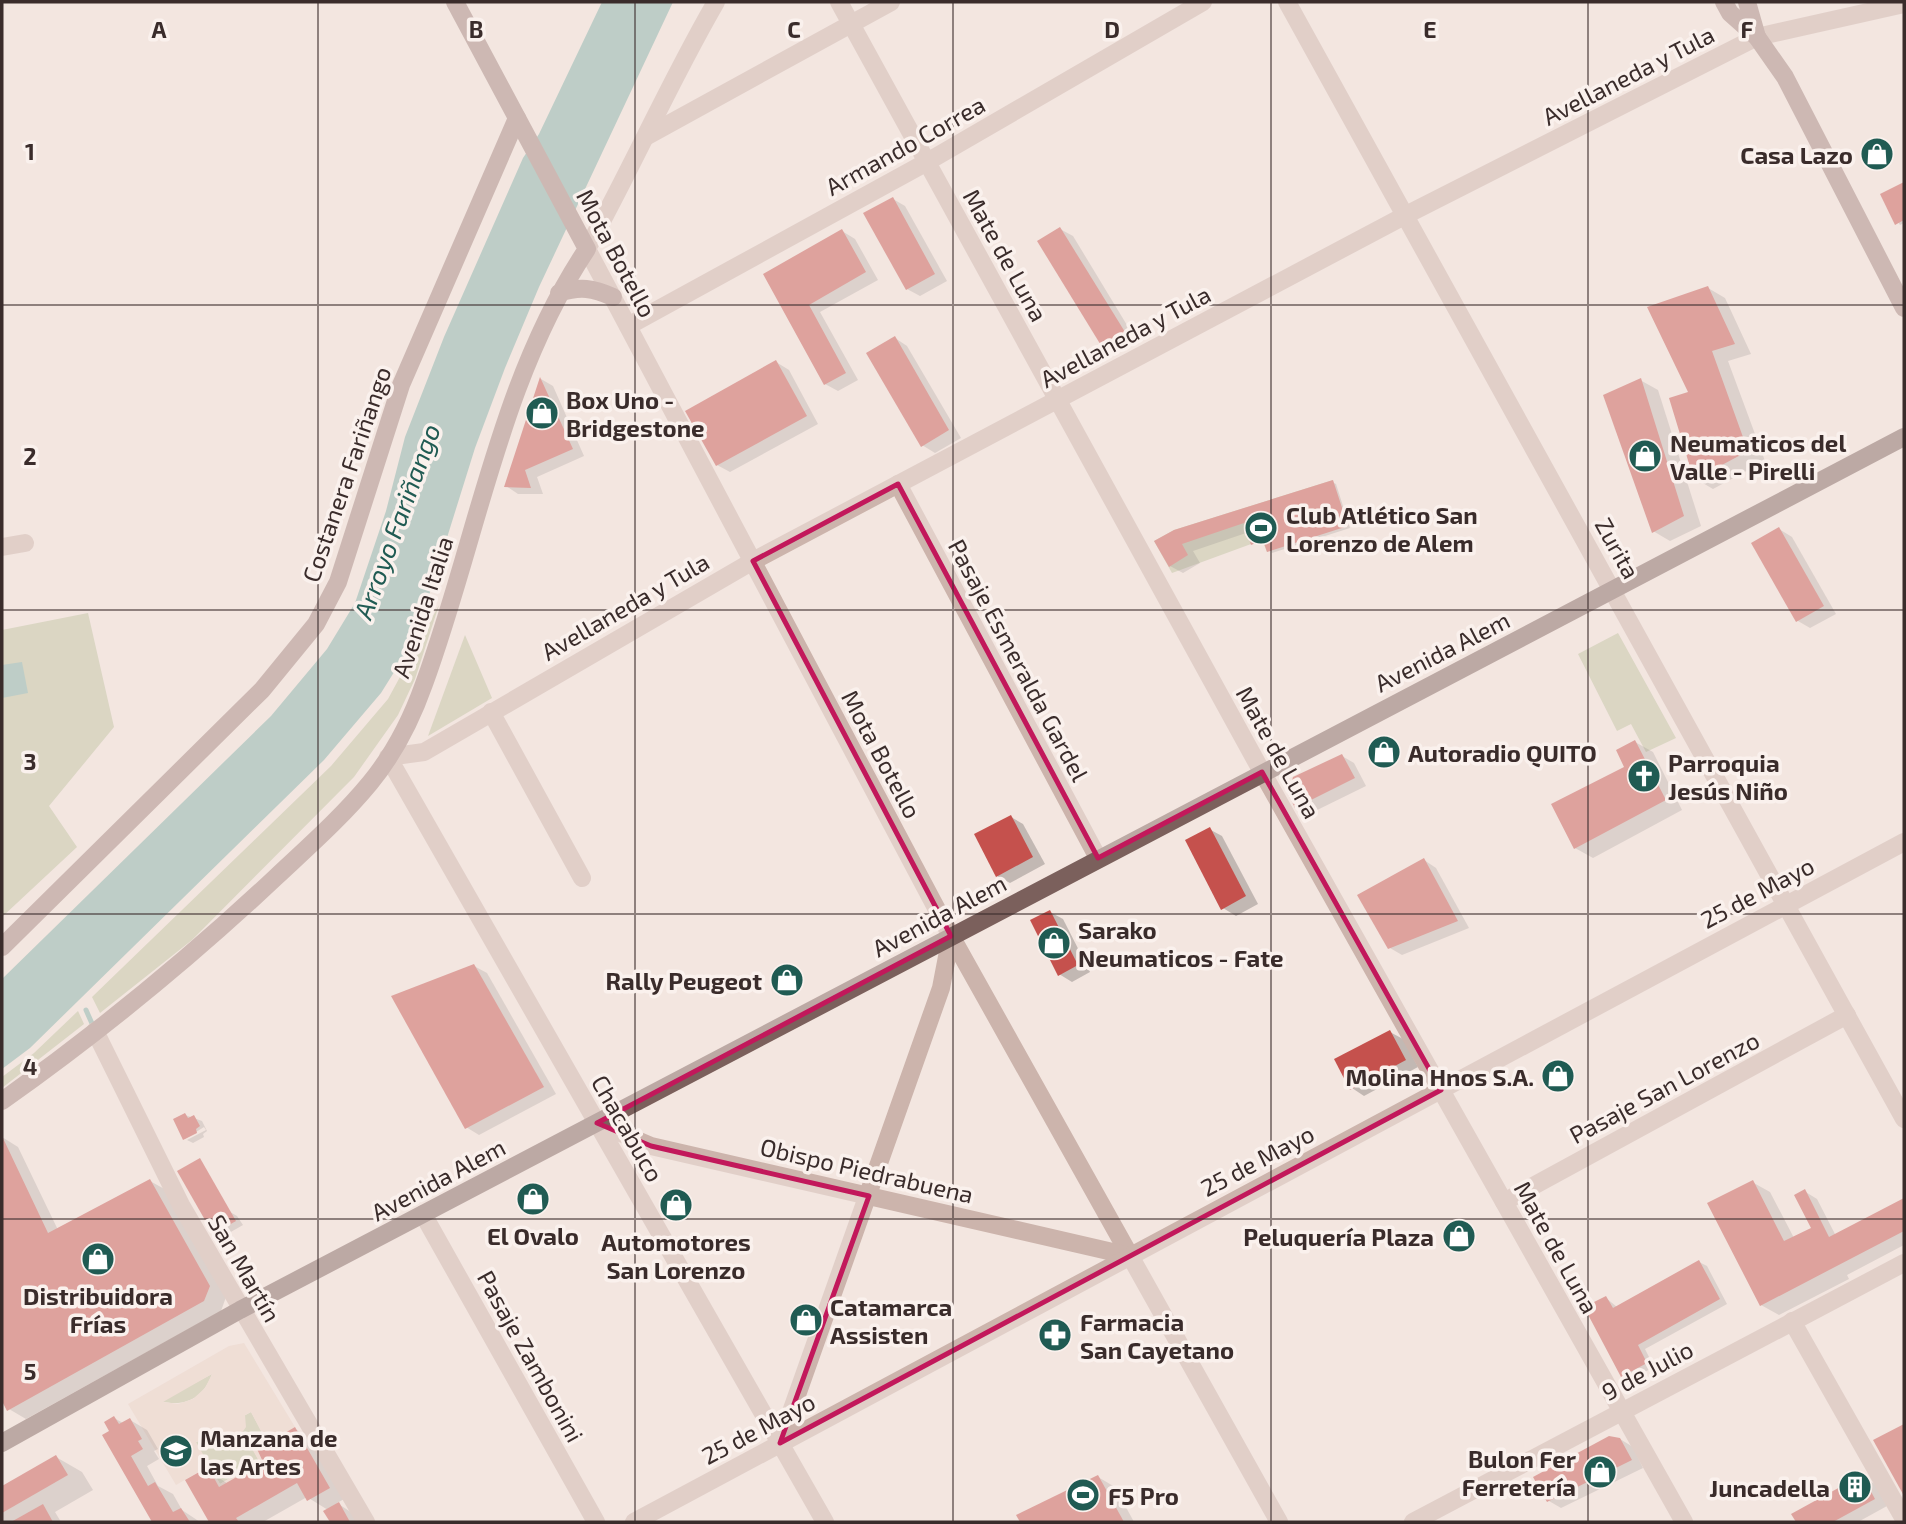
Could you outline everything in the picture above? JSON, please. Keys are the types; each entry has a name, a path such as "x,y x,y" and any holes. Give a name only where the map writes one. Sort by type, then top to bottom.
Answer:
{"main road":[{"name":"Avenida Alem","path":"2,1443 240,1310 1904,437"}],"street":[{"name":"Mota Botello","path":"454,2 951,936 1279,1522"},
{"name":"Avenida Italia","path":"2,1101 95,1031 244,907 331,824 370,783 388,758 424,686 518,390 559,293 647,136 677,69 716,2"},
{"name":"Mate de Luna","path":"839,2 1262,772 1684,1522"},
{"path":"647,136 891,2"},
{"name":"Armando Correa","path":"628,326 927,162 1203,2"},
{"name":"Zurita","path":"1287,2 1904,1119"},
{"path":"1724,2 1730,13 1757,37 1785,77 1904,308"},
{"path":"1747,2 1757,37"},
{"name":"Avellaneda y Tula","path":"388,758 424,752 753,561 1406,215 1757,37 1904,4"},
{"name":"Costanera Fariñango","path":"2,947 261,690 316,624 338,582 401,385 517,118"},
{"path":"559,293 577,287 598,290 613,297"},
{"name":"Pasaje Esmeralda Gardel","path":"898,484 1098,858"},
{"path":"2,547 25,543"},
{"path":"491,712 582,878"},
{"name":"Chacabuco","path":"388,758 825,1522"},
{"name":"25 de Mayo","path":"634,1522 1904,842"},
{"path":"780,1443 941,988 951,936"},
{"name":"Pasaje San Lorenzo","path":"1504,1202 1847,1015"},
{"name":"San Martín","path":"95,1031 181,1205 366,1522"},
{"name":"Obispo Piedrabuena","path":"597,1123 651,1146 1130,1256"},
{"name":"Pasaje Zambonini","path":"424,1214 596,1522"},
{"name":"9 de Julio","path":"1413,1522 1904,1263"},
{"path":"1793,1321 1904,1518"}],"highlighted area":[{"path":"898,484 1098,858 1262,772 1441,1090 780,1443 869,1196 651,1146 597,1123 951,936 753,561"}],"green space":[{"name":"Club Atlético San Lorenzo de Alem","path":"1333,480 1267,552 1262,540 1172,573 1154,541 1174,530"},
{"path":"439,605 415,679 398,715 354,777 192,940 100,1013 92,997 331,766 388,699"},
{"path":"88,613 114,727 49,806 77,847 2,917 2,630"},
{"path":"1618,633 1676,738 1646,752 1631,724 1617,731 1578,654"},
{"path":"465,635 492,698 428,736"},
{"path":"78,1011 84,1024 2,1088 2,1077 34,1053"},
{"path":"212,1374 204,1389 192,1399 178,1403 161,1401"},
{"path":"251,1412 267,1441 253,1449 259,1461 220,1484 195,1443"}],"shaded area":[{"path":"244,1343 295,1427 257,1449 263,1462 219,1487 207,1467 176,1485 128,1404 229,1346","holes":["212,1374 205,1388 193,1399 178,1404 163,1402","251,1412 266,1441 252,1449 259,1461 220,1484 196,1442 212,1433 222,1440 239,1437 246,1427 245,1415"]}],"water":[{"name":"Arroyo Fariñango","path":"602,2 673,2 539,287 505,368 475,448 416,637 381,693 324,760 30,1048 2,1069 2,979 271,716 327,649 355,603 386,511 405,437 444,337 523,158 539,134"},
{"path":"22,662 28,693 2,698 2,665"}],"building":[{"path":"1904,182 1904,220 1895,225 1880,194"},
{"path":"893,197 935,274 906,290 863,213"},
{"path":"1060,227 1125,332 1102,347 1037,241"},
{"path":"842,229 866,272 809,305 846,373 824,385 763,274"},
{"path":"1708,286 1735,344 1712,351 1748,451 1694,480 1669,398 1688,392 1647,307"},
{"path":"895,336 949,430 921,447 866,353"},
{"path":"776,360 807,416 716,466 685,411"},
{"name":"Box Uno - Bridgestone","path":"540,377 573,449 525,470 531,488 504,487"},
{"name":"Neumaticos del Valle - Pirelli","path":"1641,378 1684,516 1652,533 1603,395"},
{"name":"Club Atlético San Lorenzo de Alem","path":"1333,480 1348,526 1267,552 1263,540 1251,545 1244,523 1182,544 1188,555 1169,567 1154,541 1174,530"},
{"path":"1779,527 1824,606 1796,622 1751,543"},
{"path":"1635,740 1666,800 1574,849 1551,804 1624,767 1616,750"},
{"path":"1342,754 1355,778 1295,808 1288,794 1293,777"},
{"path":"1011,815 1033,857 996,877 974,834"},
{"path":"1210,827 1246,896 1221,910 1185,840"},
{"path":"1424,858 1458,921 1388,949 1357,895"},
{"name":"Sarako Neumaticos - Fate","path":"1050,910 1078,965 1058,976 1030,920"},
{"path":"474,964 544,1087 465,1129 391,996"},
{"path":"1390,1030 1406,1060 1350,1090 1334,1059"},
{"path":"185,1113 188,1118 194,1115 200,1126 196,1129 197,1133 183,1140 173,1119"},
{"name":"Distribuidora Frías","path":"2,1136 48,1233 150,1179 210,1286 204,1301 7,1411 2,1401"},
{"path":"200,1158 236,1221 213,1234 177,1171"},
{"path":"1753,1180 1784,1241 1811,1228 1794,1195 1805,1189 1829,1237 1904,1198 1904,1231 1760,1306 1707,1203"},
{"path":"1699,1260 1720,1299 1638,1345 1647,1363 1621,1377 1584,1307 1606,1296 1613,1308"},
{"path":"114,1416 119,1424 130,1418 142,1439 138,1441 143,1449 131,1456 148,1486 155,1482 173,1512 181,1508 190,1522 152,1522 102,1435 109,1431 104,1422"},
{"path":"1904,1424 1904,1496 1873,1440"},
{"path":"295,1427 330,1488 307,1501 297,1483 236,1518 239,1522 209,1522 185,1480 208,1467 219,1487 263,1462 257,1449"},
{"path":"1609,1436 1620,1438 1632,1460 1547,1502 1533,1477"},
{"path":"56,1455 68,1475 2,1513 2,1486"},
{"name":"F5 Pro","path":"1098,1475 1124,1522 1020,1522 1016,1515"},
{"name":"Juncadella","path":"1862,1475 1875,1499 1833,1522 1796,1522 1791,1514"},
{"path":"339,1502 350,1522 330,1522 323,1511"},
{"path":"43,1504 53,1522 11,1522"}],"waterway":[{"path":"86,1010 94,1028"}],"place":[{"name":"Casa Lazo","path":"1877,154"},
{"name":"Box Uno - Bridgestone","path":"542,413"},
{"name":"Neumaticos del Valle - Pirelli","path":"1645,456"},
{"name":"Club Atlético San Lorenzo de Alem","path":"1261,528"},
{"name":"Autoradio QUITO","path":"1384,752"},
{"name":"Parroquia Jesús Niño","path":"1644,776"},
{"name":"Sarako Neumaticos - Fate","path":"1054,943"},
{"name":"Rally Peugeot","path":"787,980"},
{"name":"Molina Hnos S.A.","path":"1558,1076"},
{"name":"El Ovalo","path":"533,1199"},
{"name":"Automotores San Lorenzo","path":"676,1205"},
{"name":"Peluquería Plaza","path":"1459,1236"},
{"name":"Distribuidora Frías","path":"98,1259"},
{"name":"Catamarca Assisten","path":"806,1320"},
{"name":"Farmacia San Cayetano","path":"1055,1335"},
{"name":"Manzana de las Artes","path":"176,1451"},
{"name":"Bulon Fer Ferretería","path":"1600,1472"},
{"name":"Juncadella","path":"1855,1487"},
{"name":"F5 Pro","path":"1083,1495"}]}
